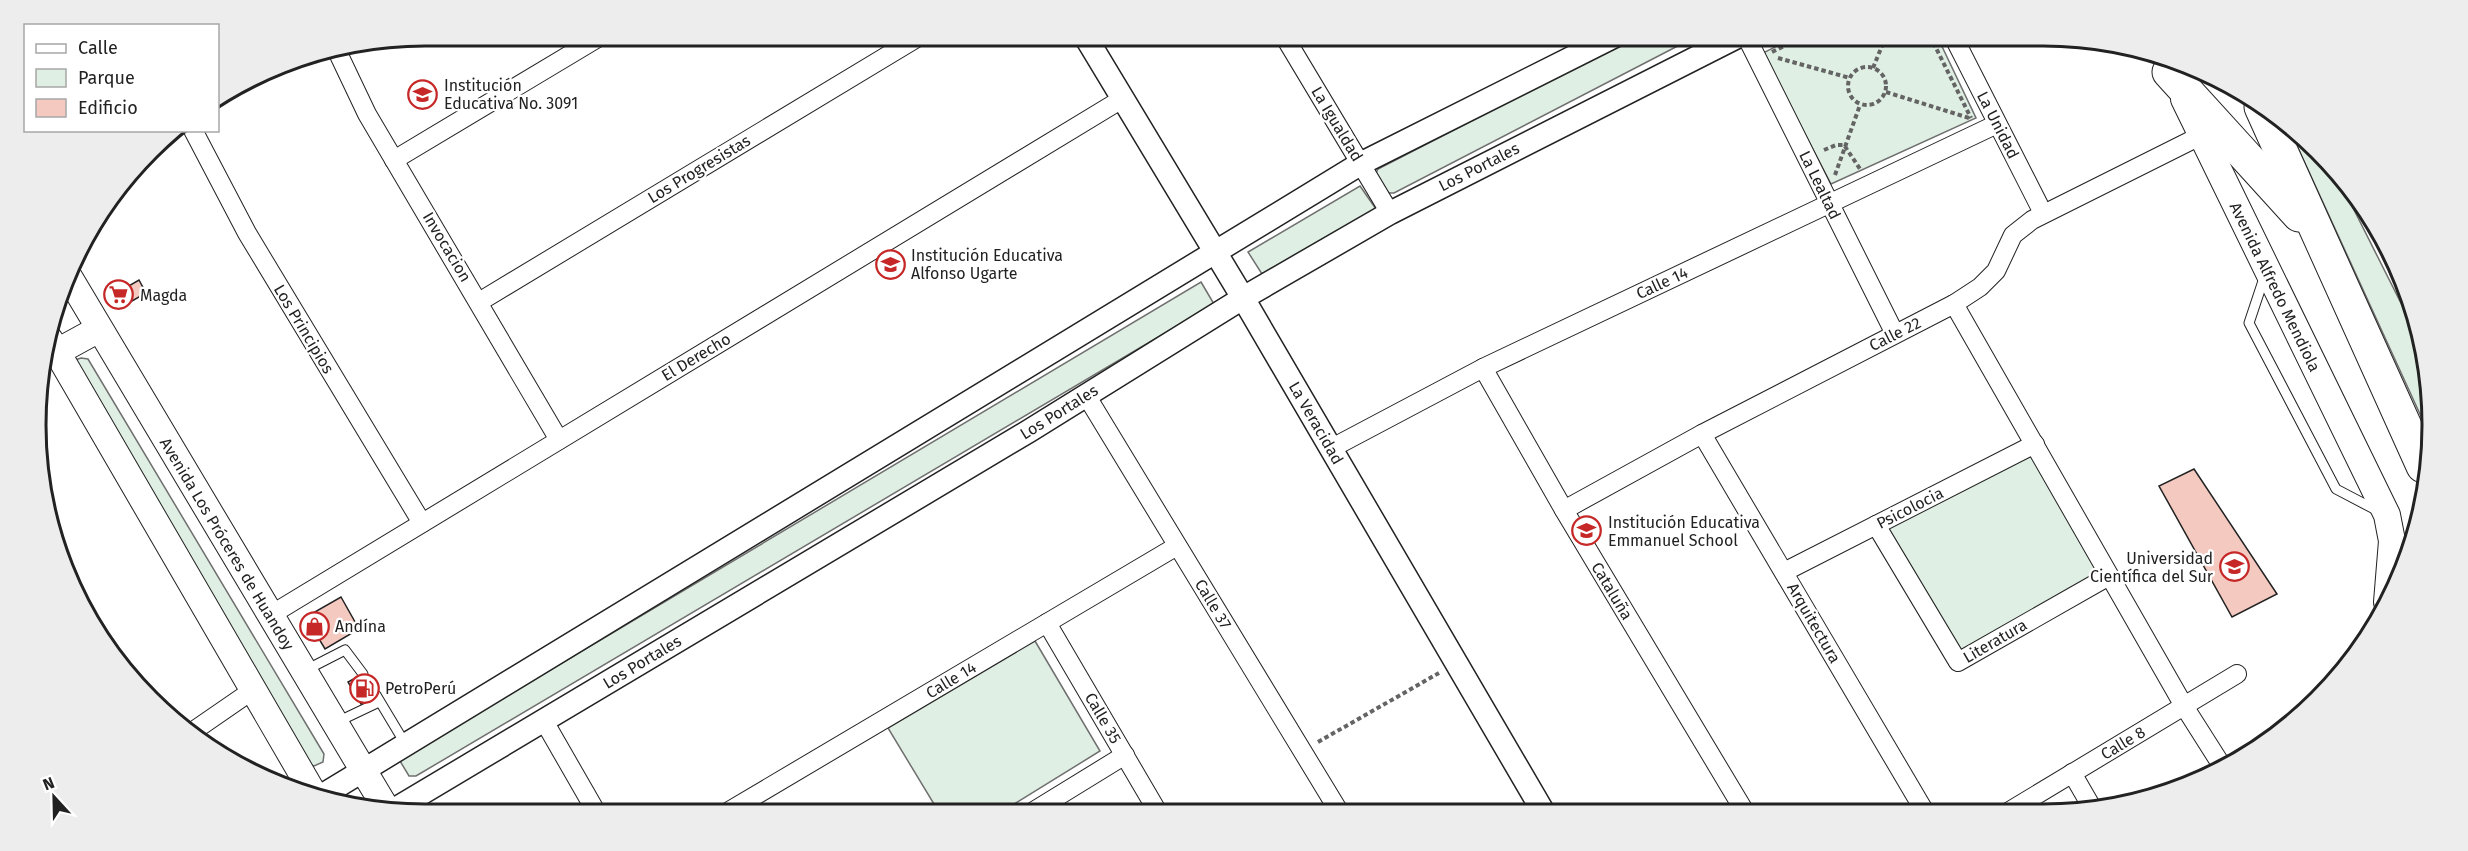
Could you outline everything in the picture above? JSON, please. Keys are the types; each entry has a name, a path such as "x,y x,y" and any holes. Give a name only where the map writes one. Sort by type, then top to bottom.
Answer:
{"highway":[{"path":"2169,69 2322,240"},
{"path":"2266,120 2420,459"}],"main road":[{"name":"Avenida Alfredo Mendiola","path":"2168,68 2387,515 2392,541 2389,579"},
{"name":"Avenida Los Próceres de Huandoy","path":"74,284 269,616 382,802"},
{"path":"55,345 99,329"},
{"path":"55,349 310,786"}],"street":[{"path":"394,160 584,46"},
{"name":"Los Progresistas","path":"479,302 903,46"},
{"name":"La Veracidad","path":"1091,46 1243,298 1539,804"},
{"name":"La Igualdad","path":"1290,46 1389,213"},
{"path":"327,792 1360,164 1595,46"},
{"name":"Los Portales","path":"404,804 1086,395 1243,298 1389,213 1719,46"},
{"name":"La Lealtad","path":"1751,46 1895,334"},
{"name":"La Unidad","path":"1958,46 2043,213"},
{"name":"Invocacion","path":"340,56 366,114 560,440"},
{"name":"El Derecho","path":"269,616 1122,99"},
{"name":"Calle 14","path":"1330,449 1483,368 1997,124"},
{"name":"Los Principios","path":"194,132 247,233 422,523"},
{"name":"Calle 22","path":"1564,510 1702,434 1953,304 1980,287 1996,271 2013,235 2043,213 2202,135"},
{"path":"1953,304 2184,706 2219,761"},
{"name":"Cataluña","path":"1483,368 1564,510 1740,804"},
{"name":"Calle 37","path":"1086,395 1334,804"},
{"name":"Arquitectura","path":"1702,434 1920,804"},
{"name":"Psicolocia","path":"1784,572 2035,444"},
{"name":"Literatura","path":"1876,525 1958,662 2109,576"},
{"name":"Calle 14","path":"741,804 1177,546"},
{"name":"Calle 35","path":"1047,623 1154,804"},
{"name":"Calle 8","path":"2021,804 2237,674"},
{"path":"198,728 253,690"},
{"path":"544,721 592,804"},
{"path":"1045,804 1125,755"},
{"path":"2072,773 2088,801"}],"lane":[{"path":"2266,270 2249,323 2336,489 2387,515"},
{"path":"303,671 345,650 363,674"},
{"path":"335,723 377,699 406,745"}],"path":[{"path":"1784,46 1766,55 1850,78"},
{"path":"1873,68 1882,46"},
{"path":"1934,46 1971,118"},
{"path":"1860,68 1873,68 1885,77 1886,92 1876,104 1860,105 1849,94 1850,78 1860,68"},
{"path":"1886,92 1971,118"},
{"path":"1833,181 1860,105"},
{"path":"1961,123 1971,118"},
{"path":"1818,153 1836,145 1844,145"},
{"path":"1844,145 1860,169"},
{"path":"1851,173 1870,164"},
{"path":"1828,172 1833,181"},
{"path":"1833,181 1842,177"},
{"path":"1302,752 1456,663"}],"green space":[{"path":"1618,46 1678,46 1394,193 1386,193 1374,177 1378,169"},
{"path":"1777,46 1942,46 1976,118 1831,184 1763,53"},
{"path":"2297,146 2327,176 2354,209 2400,302 2414,352 2422,418"},
{"path":"1360,186 1376,209 1262,274 1248,252"},
{"path":"1201,282 1214,304 416,776 409,776 400,761 406,756"},
{"path":"88,359 324,754 323,762 314,766 305,763 75,360"},
{"path":"2032,451 2101,574 1958,655 1883,527"},
{"path":"1035,641 1100,751 1014,804 934,804 888,728"}],"building":[{"path":"139,280 146,293 120,308 113,295"},
{"path":"2194,469 2277,594 2232,617 2159,486"},
{"path":"341,597 359,629 325,649 306,617"},
{"name":"PetroPerú","path":"366,672 379,693 361,704 348,682"}],"place":[{"name":"Institución Educativa No. 3091","path":"423,94"},
{"name":"Institución Educativa Alfonso Ugarte","path":"890,264"},
{"name":"Magda","path":"119,295"},
{"name":"Institución Educativa Emmanuel School","path":"1587,531"},
{"name":"Universidad Científica del Sur","path":"2234,567"},
{"name":"Andína","path":"314,626"},
{"name":"PetroPerú","path":"364,688"}]}
